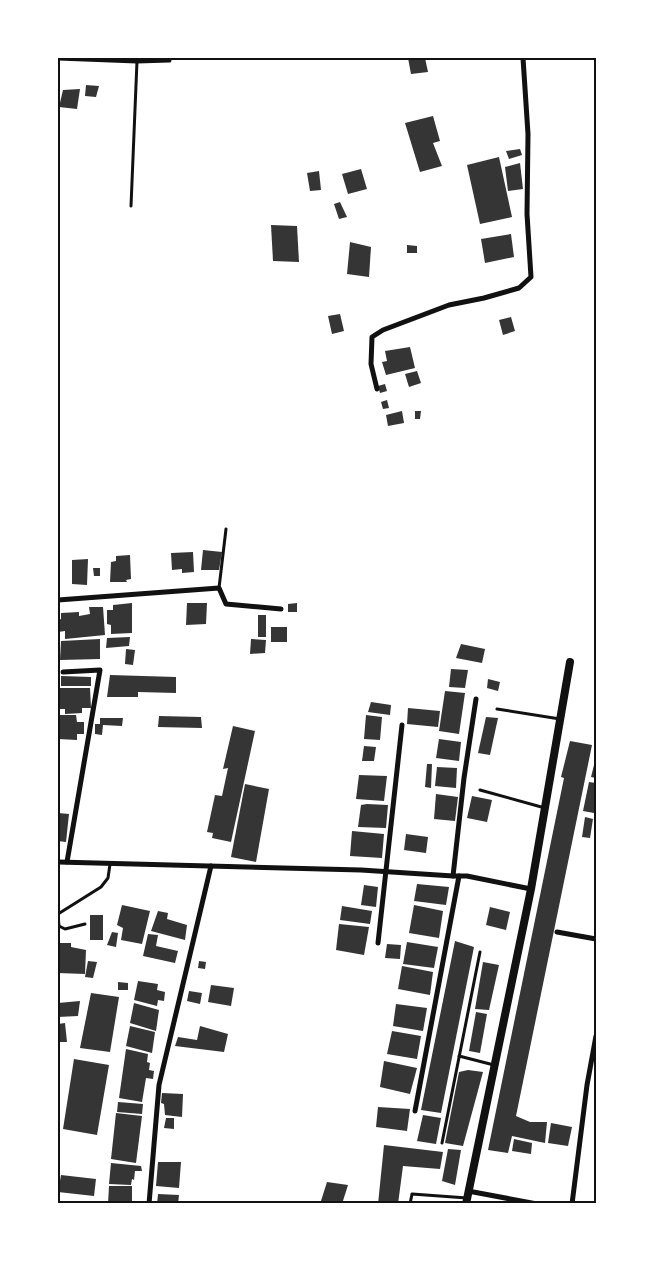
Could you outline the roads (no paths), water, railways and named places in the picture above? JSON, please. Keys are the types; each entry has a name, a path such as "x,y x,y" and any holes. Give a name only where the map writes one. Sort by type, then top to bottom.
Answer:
{"street":[{"path":"58,58 137,61 169,60"},
{"path":"377,390 371,364 372,337 383,330 449,305 519,288 531,277 527,214 528,134 524,58"},
{"path":"58,600 219,588 226,604 281,609"},
{"path":"537,1204 467,1197 531,889 570,662"},
{"path":"63,672 100,670 67,862"},
{"path":"415,1111 456,876 464,778 476,700"},
{"path":"378,942 402,725"},
{"path":"58,862 387,872 456,876 531,889"},
{"path":"149,1204 159,1084 211,866"},
{"path":"557,932 596,939"},
{"path":"572,1204 587,1085 596,1036"}],"lane":[{"path":"131,206 137,61"},
{"path":"219,588 226,529"},
{"path":"497,709 560,719"},
{"path":"480,790 546,809"},
{"path":"85,924 65,929 59,926 58,914 102,887 108,878 110,864"},
{"path":"442,1143 480,952"},
{"path":"459,1056 494,1065"},
{"path":"410,1204 412,1194 467,1197"}]}
